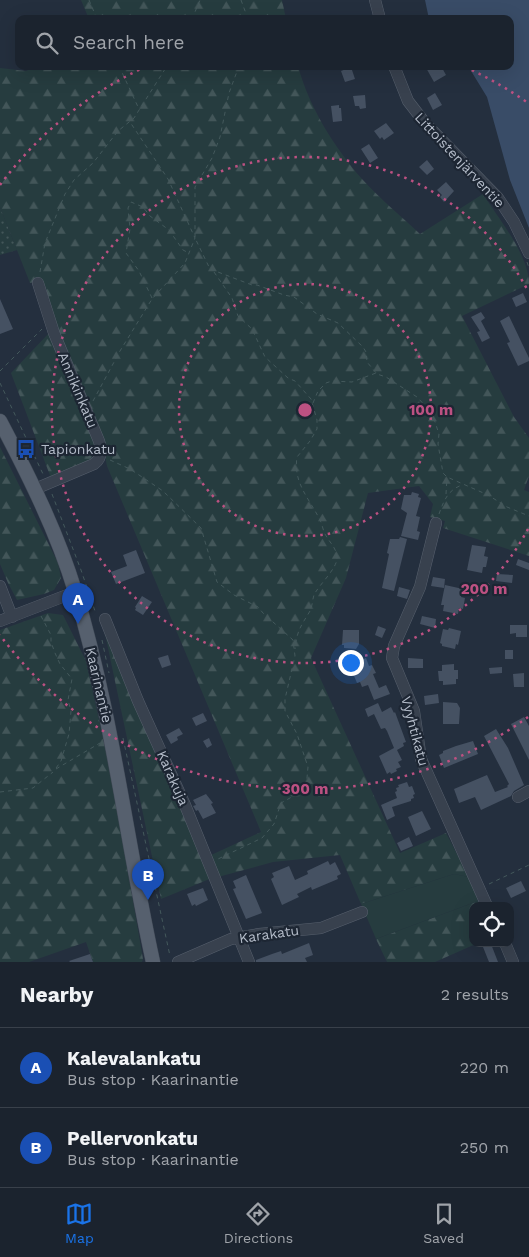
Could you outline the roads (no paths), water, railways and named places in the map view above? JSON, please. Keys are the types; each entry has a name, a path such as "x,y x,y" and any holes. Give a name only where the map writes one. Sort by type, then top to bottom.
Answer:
{"main road":[{"name":"Kaarinantie","path":"0,421 35,490 55,535 75,592 92,652 153,962"}],"street":[{"path":"374,0 379,15"},
{"name":"Littoistenjärventie","path":"396,70 408,102 425,123 498,198 514,222 529,253"},
{"name":"Annikinkatu","path":"35,490 94,464 100,457 99,441 50,323 38,283"},
{"name":"Vyyhtikatu","path":"436,523 420,587 394,646 392,658 414,711 420,759 485,902"},
{"path":"0,586 12,617"},
{"path":"0,621 75,592"},
{"name":"Karakuja","path":"106,619 138,701 185,804 249,962"},
{"path":"518,797 529,790"},
{"name":"Karakatu","path":"178,962 223,942 239,938 321,928 362,912"},
{"path":"507,947 513,962"}],"water":[{"path":"425,0 529,0 529,228 510,180 487,97 470,70 514,70 514,15 428,15"}],"place":[{"name":"Tapionkatu","path":"26,449"},
{"name":"Kalevalankatu","path":"78,624"},
{"name":"Pellervonkatu","path":"148,900"}]}
